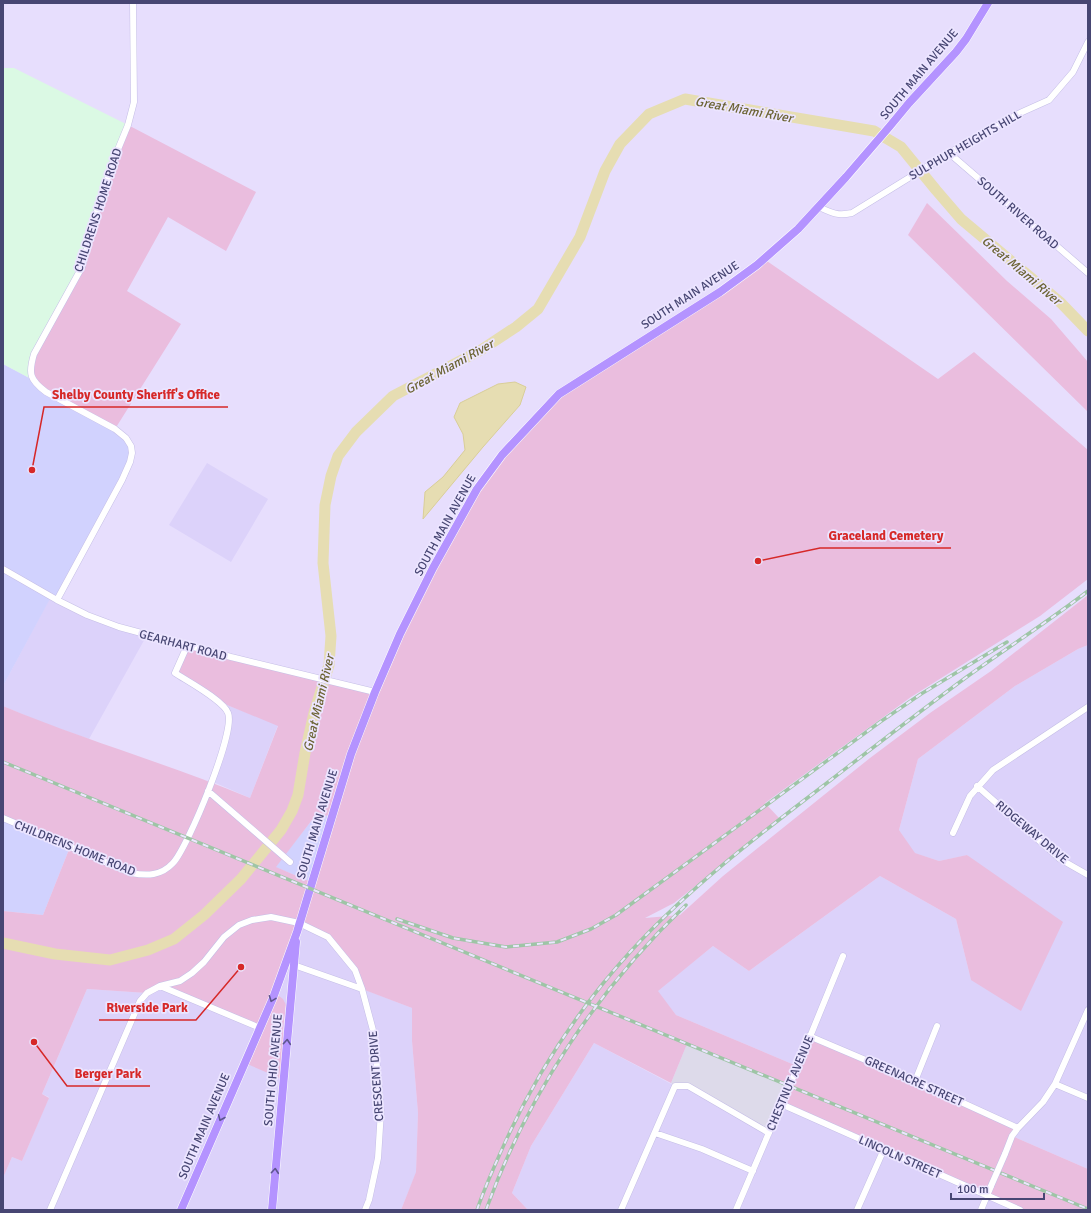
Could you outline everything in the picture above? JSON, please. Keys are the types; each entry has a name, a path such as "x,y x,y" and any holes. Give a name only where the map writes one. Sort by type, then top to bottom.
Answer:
{"main road":[{"name":"SOUTH MAIN AVENUE","path":"180,1210 273,998 297,932 351,754 375,692 400,634 477,489 502,455 559,394 727,288 757,265 798,229 956,52 966,39 988,3"},
{"name":"SOUTH OHIO AVENUE","path":"272,1210 297,932"}],"street":[{"name":"CHILDRENS HOME ROAD","path":"57,600 122,480 130,462 132,453 131,446 126,438 115,429 46,392 33,380 30,371 34,354 82,267 109,174 128,125 134,102 132,3"},
{"name":"SULPHUR HEIGHTS HILL","path":"819,207 840,215 852,213 936,161 1020,113 1049,100 1073,72 1088,42"},
{"name":"SOUTH RIVER ROAD","path":"949,154 1088,273"},
{"name":"GEARHART ROAD","path":"3,569 57,600 87,615 118,627 231,658 375,692"},
{"name":"CHILDRENS HOME ROAD","path":"3,818 131,873 144,875 154,874 164,870 173,863 191,832 208,791 230,722 228,713 221,703 175,673 187,646"},
{"path":"954,833 970,796 977,786 993,770 1088,707"},
{"name":"RIDGEWAY DRIVE","path":"977,786 1060,859 1088,875"},
{"path":"208,791 290,862"},
{"name":"CRESCENT DRIVE","path":"50,1210 140,1001 147,993 160,986 180,981 192,973 204,962 224,937 239,925 252,920 271,917 299,923 328,937 355,970 362,989 374,1034 381,1111 378,1158 369,1200 365,1210"},
{"name":"CHESTNUT AVENUE","path":"736,1210 796,1071 809,1036 843,956"},
{"path":"286,962 362,989"},
{"path":"160,986 260,1028"},
{"path":"981,1210 1012,1136 1044,1102 1055,1084 1088,1010"},
{"path":"915,1081 937,1026"},
{"name":"GREENACRE STREET","path":"809,1036 915,1081 1018,1128"},
{"path":"1055,1084 1088,1098"},
{"path":"621,1210 675,1086 688,1086 769,1133"},
{"name":"LINCOLN STREET","path":"781,1104 1020,1210"},
{"path":"654,1133 702,1149 753,1171"},
{"path":"857,1210 884,1149"}],"shaded area":[{"path":"3,68 14,68 128,125 82,267 33,380 3,364"},
{"path":"128,125 256,192 226,251 168,217 127,291 181,324 115,429 46,392 33,380 31,364 82,267 97,211"},
{"path":"927,203 1007,281 1051,319 1088,362 1088,412 908,235"},
{"path":"764,259 938,379 974,352 1088,450 1088,579 1040,616 911,697 765,803 780,819 674,903 645,918 680,915 723,876 870,758 930,713 991,671 1088,595 1088,645 1078,649 1015,686 918,759 899,830 915,853 939,861 967,855 1063,922 1021,1011 971,980 956,919 880,876 749,971 713,946 658,991 676,1015 797,1066 809,1036 1018,1128 1012,1136 1088,1169 1088,1210 1019,1210 781,1104 789,1086 687,1044 671,1083 594,1043 531,1146 512,1193 528,1210 401,1210 416,1172 418,1113 412,1041 412,1008 362,989 355,970 328,937 300,923 273,998 279,996 283,999 286,1005 283,1029 287,1044 284,1080 245,1063 260,1028 160,986 147,993 87,989 42,1094 49,1098 22,1161 12,1157 3,1178 3,911 43,915 70,847 3,818 3,706 250,798 278,726 227,705 177,671 187,646 375,691 477,489 559,394","holes":["332,814 311,882 276,867 312,820"]},
{"path":"3,364 33,380 115,429 131,446 130,462 57,600 51,597 3,686"},
{"path":"515,382 526,387 520,405 423,519 425,492 443,477 465,450 463,434 454,417 460,403 498,384"},
{"path":"207,463 268,499 231,562 169,525"},
{"path":"51,596 87,615 147,635 89,739 43,723 3,706 3,686"},
{"path":"1088,645 1088,1169 1012,1136 797,1066 676,1015 657,991 713,946 749,971 880,876 956,919 971,980 968,855 939,861 914,853 899,830 918,759 1015,686 1078,649"},
{"path":"227,705 278,725 250,798 211,781 226,738 231,716"},
{"path":"332,813 312,882 275,867 312,820"},
{"path":"3,818 70,847 43,915 3,911"},
{"path":"299,923 328,937 355,970 363,989 412,1008 412,1041 418,1113 416,1173 401,1210 3,1210 3,1178 12,1157 22,1161 49,1097 42,1094 87,989 147,993 160,986 199,1002 287,1044 283,1029 286,1005 273,998"},
{"path":"594,1043 675,1086 781,1104 1020,1210 528,1210 512,1193 531,1146"},
{"path":"687,1044 789,1086 769,1133 688,1086 675,1086 671,1083"}],"waterway":[{"name":"Great Miami River","path":"3,943 55,954 110,960 148,950 174,939 204,915 241,879 281,830 292,811 298,795 314,713 329,665 331,636 323,563 325,505 331,476 338,456 356,432 393,396 481,350 516,327 538,309 580,237 605,171 620,144 649,114 685,99 874,131 901,147 961,219 1061,303 1088,331"}],"railway":[{"path":"477,1210 490,1176 525,1101 556,1048 611,974 653,928 723,864 773,825 983,665 1088,591"},
{"path":"397,919 453,938 506,947 557,942 591,929 616,915 880,722 921,694 1007,642"},
{"path":"3,762 1088,1209"},
{"path":"486,1210 522,1125 568,1046 623,972 686,905"}],"place":[{"name":"Shelby County Sheriff's Office","path":"32,470"},
{"name":"Graceland Cemetery","path":"758,561"},
{"name":"Riverside Park","path":"241,967"},
{"name":"Berger Park","path":"34,1042"}]}
